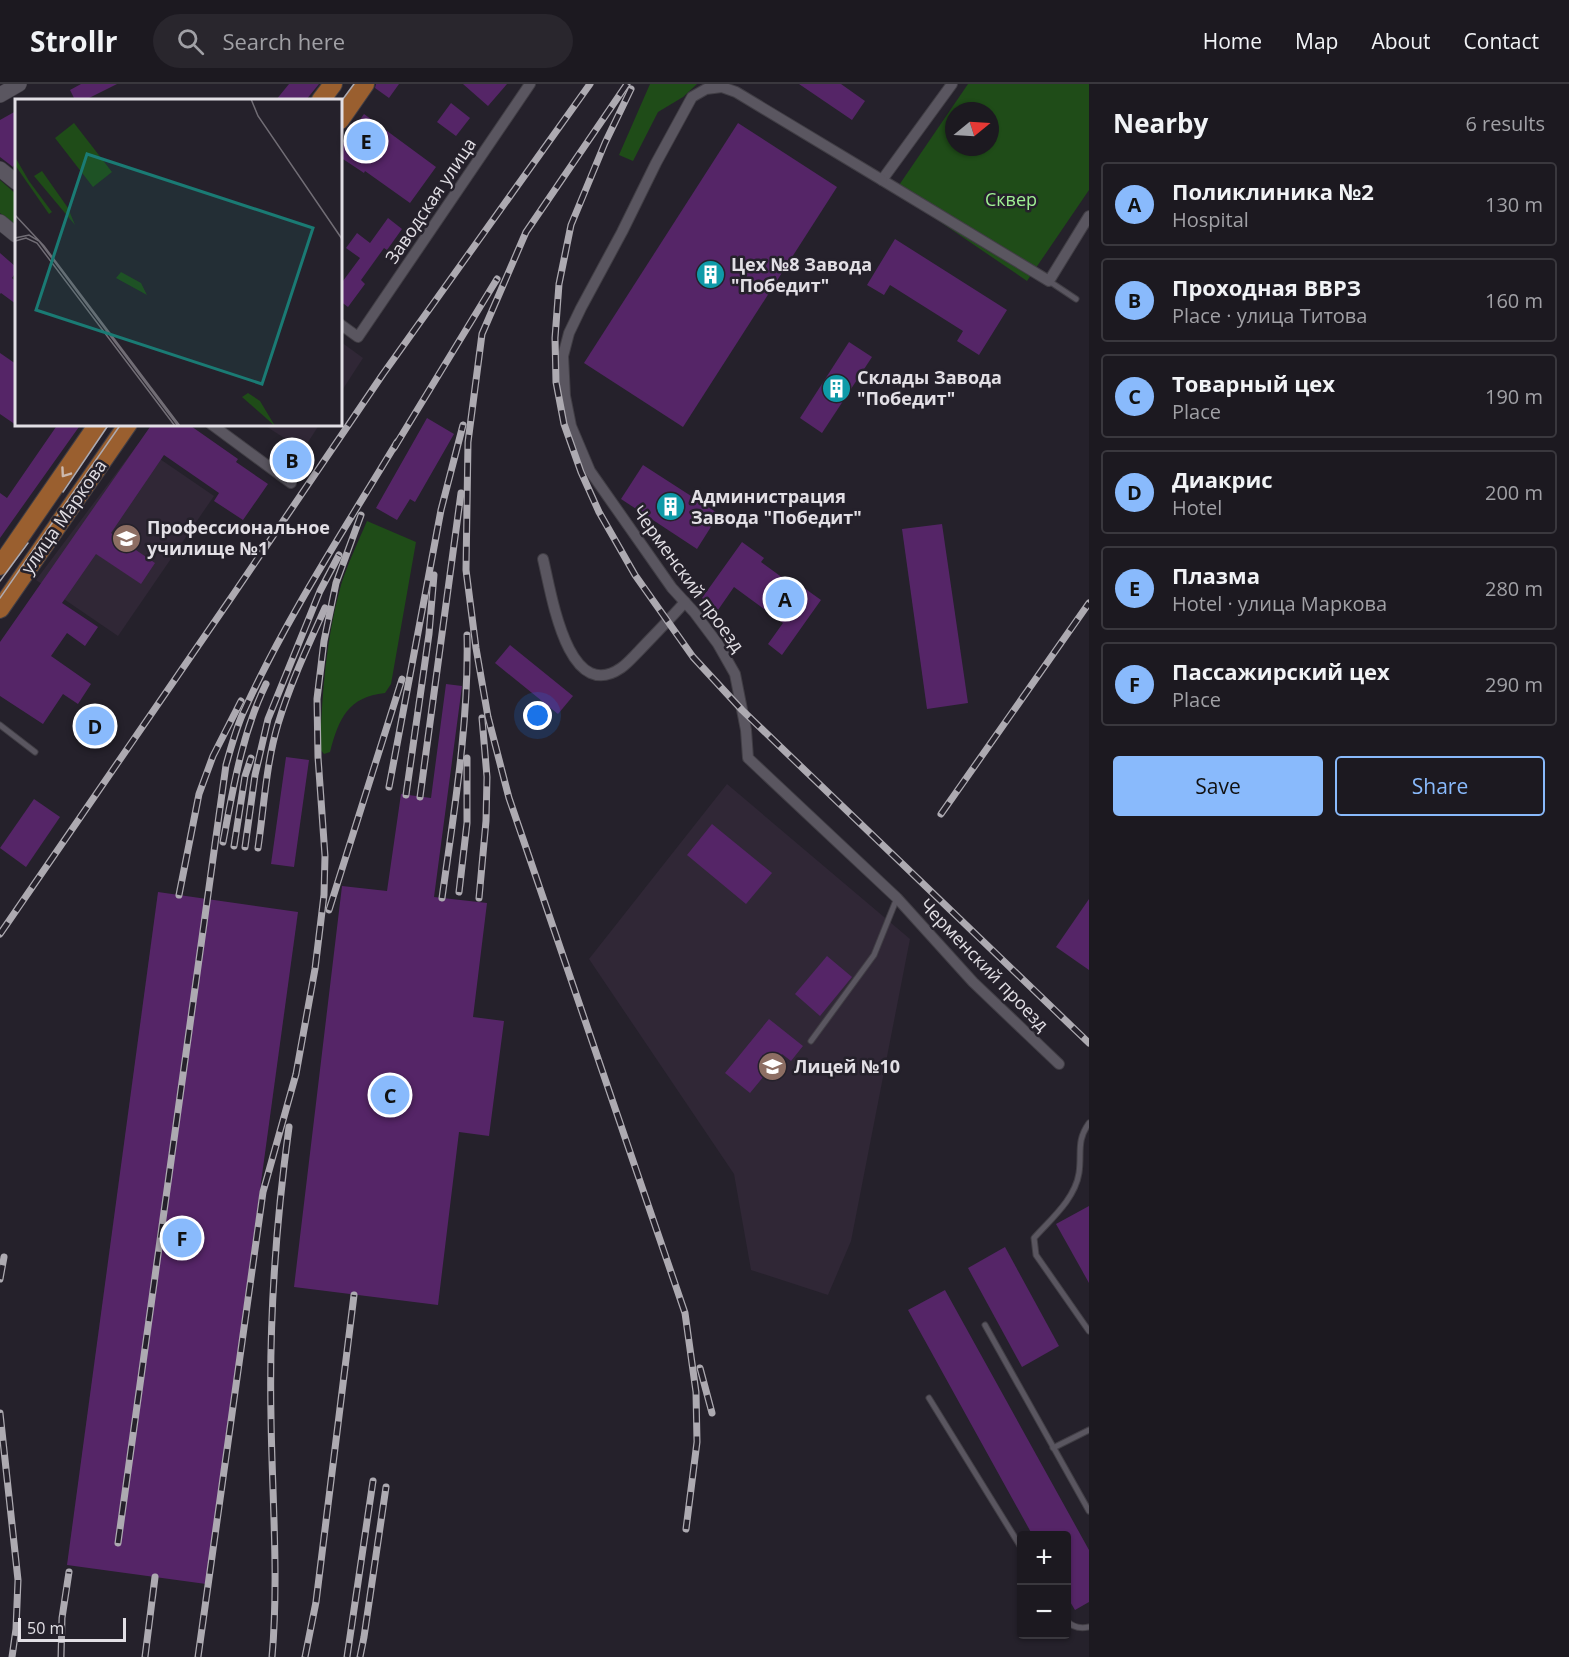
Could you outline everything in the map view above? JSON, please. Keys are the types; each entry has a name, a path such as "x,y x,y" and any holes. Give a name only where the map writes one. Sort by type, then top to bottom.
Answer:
{"main road":[{"path":"322,99 333,84"},
{"path":"342,117 366,84"},
{"name":"улица Маркова","path":"0,566 97,426"},
{"name":"улица Маркова","path":"0,609 127,426"}],"street":[{"path":"0,95 19,84"},
{"name":"Заводская улица","path":"342,325 358,337 531,84"},
{"path":"882,180 952,84"},
{"name":"Черменский проезд","path":"1049,281 736,92 722,87 706,89 692,97 656,163 569,333 563,356 565,396 571,426 590,471 672,588 718,644 735,674 746,730 748,758 897,898 973,982 1059,1064"},
{"path":"0,169 15,181"},
{"path":"1049,281 1089,216"},
{"path":"0,222 15,234"},
{"path":"214,426 291,483"},
{"path":"543,559 568,647 575,662 588,672 600,676 621,668 685,602"}],"lane":[{"path":"1049,281 1076,299"},
{"path":"0,725 35,753"},
{"path":"812,1041 874,955 897,898"},
{"path":"1089,1123 1080,1139 1079,1173 1073,1191 1063,1206 1034,1238 1036,1255 1089,1331"},
{"path":"985,1325 1089,1511"},
{"path":"929,1398 1017,1541"},
{"path":"1053,1448 1089,1430"},
{"path":"1071,1625 1083,1629 1089,1627"}],"shaded area":[{"path":"342,343 363,358 342,390"},
{"path":"266,426 318,426 303,450"},
{"name":"Профессиональное училище №1","path":"138,444 214,496 118,636 36,580"},
{"name":"Лицей №10","path":"727,784 910,939 851,1241 828,1295 751,1270 734,1174 589,959"}],"green space":[{"path":"650,84 697,84 683,97 658,112 633,161 619,155"},
{"name":"Сквер","path":"968,84 1089,84 1089,190 1027,281 895,191 945,118 945,156 999,156 999,102 956,102"},
{"path":"0,180 15,193 15,225 0,213"},
{"path":"367,521 416,542 391,684 385,693 362,699 347,711 337,729 330,752 324,754 320,749 322,708 332,625 344,577"}],"building":[{"path":"81,84 117,84 87,99 74,99 70,90"},
{"path":"289,84 319,84 307,99 277,99"},
{"path":"376,84 399,84 389,98 375,88"},
{"path":"463,84 507,84 488,106"},
{"path":"799,84 841,84 865,101 852,120"},
{"path":"451,103 470,118 456,136 437,122"},
{"path":"15,112 15,163 13,167 0,157 0,120"},
{"path":"364,114 436,167 410,203 365,171 364,173 342,158 342,145"},
{"name":"Цех №8 Завода \"Победит\"","path":"738,123 837,187 683,427 584,363"},
{"path":"388,218 402,229 387,250 384,248 361,280 365,284 348,307 342,302 342,282 360,258 346,248 357,233 370,243"},
{"path":"895,239 1007,310 979,355 957,341 963,331 890,285 884,295 867,285"},
{"path":"0,253 15,266 15,274 12,278 15,281 15,303 0,294"},
{"name":"Склады Завода \"Победит\"","path":"849,342 872,357 822,433 800,418"},
{"path":"0,353 15,363 15,424 0,414"},
{"path":"427,418 454,434 415,502 410,499 397,520 376,508"},
{"path":"57,426 80,426 0,538 0,493 7,498"},
{"path":"151,426 191,426 238,459 236,462 268,484 243,520 214,501 219,493 164,455 111,533 155,563 141,584 96,554 62,603 98,627 85,646 67,633 51,656 91,684 78,704 63,694 43,724 0,696 0,642"},
{"path":"291,448 304,457 293,471 281,462"},
{"name":"Администрация Завода \"Победит\"","path":"643,465 719,514 697,549 621,499"},
{"path":"942,524 968,703 927,709 902,529"},
{"path":"742,542 764,558 761,562 798,589 800,585 821,600 782,655 768,644 783,623 734,587 718,610 702,598"},
{"path":"510,645 573,696 558,714 495,663"},
{"path":"446,684 462,686 434,897 487,903 473,1017 504,1021 489,1136 459,1132 438,1305 294,1287 342,886 387,891 401,794 431,798"},
{"path":"286,757 309,760 294,867 271,864"},
{"path":"34,799 60,817 26,867 0,848"},
{"path":"712,824 772,873 746,904 687,855"},
{"path":"158,892 298,912 206,1584 67,1565"},
{"path":"1089,899 1089,970 1056,947"},
{"path":"827,956 852,977 820,1016 795,994"},
{"path":"769,1019 803,1046 791,1061 782,1054 750,1093 725,1073"},
{"path":"1089,1206 1089,1283 1056,1224"},
{"path":"1005,1247 1059,1346 1022,1367 968,1268"},
{"path":"945,1290 1089,1550 1089,1602 1075,1610 1071,1603 1071,1531 1030,1531 908,1310"}],"tram line":[{"path":"342,100 354,84"},
{"path":"63,492 108,426"},
{"path":"0,598 120,426"},
{"path":"0,581 28,543"}],"railway":[{"path":"0,934 383,374 590,84"},
{"path":"627,84 526,232 482,334 468,442 466,570 488,717 509,798 685,1313 696,1392 697,1442 686,1529"},
{"path":"631,89 605,143 571,225 559,284 555,338 556,382 564,424 581,472 599,512 635,575 693,657 742,710 1089,1043"},
{"path":"394,448 497,279"},
{"path":"389,787 441,510 463,425"},
{"path":"118,1543 226,765 243,713 278,643 316,575 397,442"},
{"path":"420,797 461,493"},
{"path":"198,1657 263,1192 296,1074 315,969 324,895 325,856 318,757 317,699 324,641 336,583 361,515"},
{"path":"245,847 255,775 268,719 320,591 339,555"},
{"path":"406,795 429,634 434,575"},
{"path":"941,814 1089,603"},
{"path":"258,848 268,770 278,724 325,608"},
{"path":"442,898 463,734 467,635"},
{"path":"329,910 402,679"},
{"path":"223,842 244,742 266,684"},
{"path":"179,895 199,794 213,756 241,701"},
{"path":"479,898 486,821 487,777 482,718"},
{"path":"234,846 245,776 251,758"},
{"path":"459,892 467,823 467,758"},
{"path":"272,1657 275,1567 271,1417 272,1308 280,1199 289,1127"},
{"path":"0,1279 4,1257"},
{"path":"305,1657 316,1602 354,1295"},
{"path":"700,1368 712,1413"},
{"path":"0,1413 18,1580 16,1629 12,1657"},
{"path":"347,1657 373,1481"},
{"path":"360,1657 386,1487"},
{"path":"61,1657 62,1618 69,1572"},
{"path":"145,1657 155,1577"}],"place":[{"name":"Плазма","path":"366,141"},
{"name":"Цех №8 Завода \"Победит\"","path":"710,275"},
{"name":"Склады Завода \"Победит\"","path":"836,388"},
{"name":"Проходная ВВРЗ","path":"292,460"},
{"name":"Администрация Завода \"Победит\"","path":"670,507"},
{"name":"Профессиональное училище №1","path":"126,538"},
{"name":"Поликлиника №2","path":"785,599"},
{"name":"Диакрис","path":"95,726"},
{"name":"Лицей №10","path":"773,1067"},
{"name":"Товарный цех","path":"390,1095"},
{"name":"Пассажирский цех","path":"182,1238"}]}
